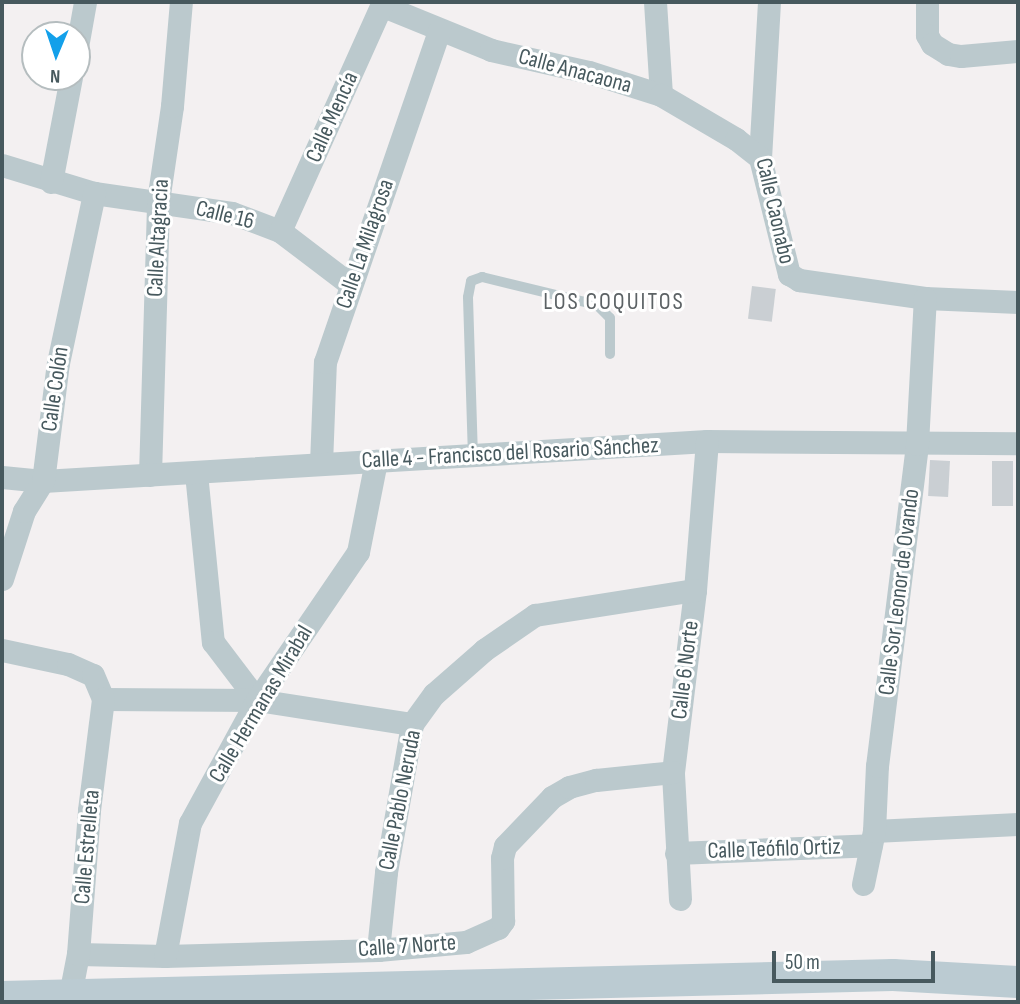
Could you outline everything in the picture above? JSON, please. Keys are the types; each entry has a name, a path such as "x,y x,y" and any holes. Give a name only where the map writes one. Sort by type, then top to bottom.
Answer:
{"street":[{"path":"82,21 85,2"},
{"name":"Calle Altagracia","path":"150,475 158,201 172,106 181,2"},
{"path":"655,2 661,95"},
{"name":"Calle Caonabo","path":"768,2 760,158 789,274 799,280 925,298 1018,302"},
{"path":"927,2 927,35 932,44 948,54 961,56 1018,51"},
{"name":"Calle Anacaona","path":"382,3 439,30 491,50 589,72 661,95 736,139 760,158"},
{"name":"Calle Mencía","path":"280,231 382,3"},
{"name":"Calle La Milagrosa","path":"321,464 325,362 439,30"},
{"path":"51,181 68,91"},
{"name":"Calle 16","path":"2,165 94,193 232,213 280,231 351,285"},
{"name":"Calle Colón","path":"2,579 24,511 43,481 58,363 94,193"},
{"name":"Calle Sor Leonor de Ovando","path":"863,884 872,838 877,766 917,444 925,298"},
{"name":"Calle 4 - Francisco del Rosario Sánchez","path":"2,477 43,481 473,457 707,440 1018,443"},
{"name":"Calle 6 Norte","path":"680,899 673,772 695,590 707,440"},
{"name":"Calle Hermanas Mirabal","path":"165,956 190,823 257,700 358,552 376,461"},
{"path":"196,472 213,642 257,700"},
{"name":"Calle Pablo Neruda","path":"378,950 386,872 412,724 434,694 484,650 535,615 695,590"},
{"path":"2,650 68,664 93,675 103,699 257,700 412,724"},
{"name":"Calle Estrelleta","path":"70,995 78,954 89,810 103,699"},
{"name":"Calle 7 Norte","path":"78,954 165,956 378,950 466,942 498,928 503,921 502,858 505,846 544,804 569,788 596,780 673,772"},
{"name":"Calle Teófilo Ortiz","path":"676,853 1018,824"},
{"path":"2,997 893,975 1018,982"}],"lane":[{"path":"473,457 468,297 471,281 482,277 597,305 610,318 610,355"}],"building":[{"path":"752,286 776,289 772,322 748,319"},
{"path":"930,460 950,461 948,497 928,496"},
{"path":"992,461 1013,461 1013,506 992,506"}],"district":[{"name":"LOS COQUITOS","path":"614,302"}]}
